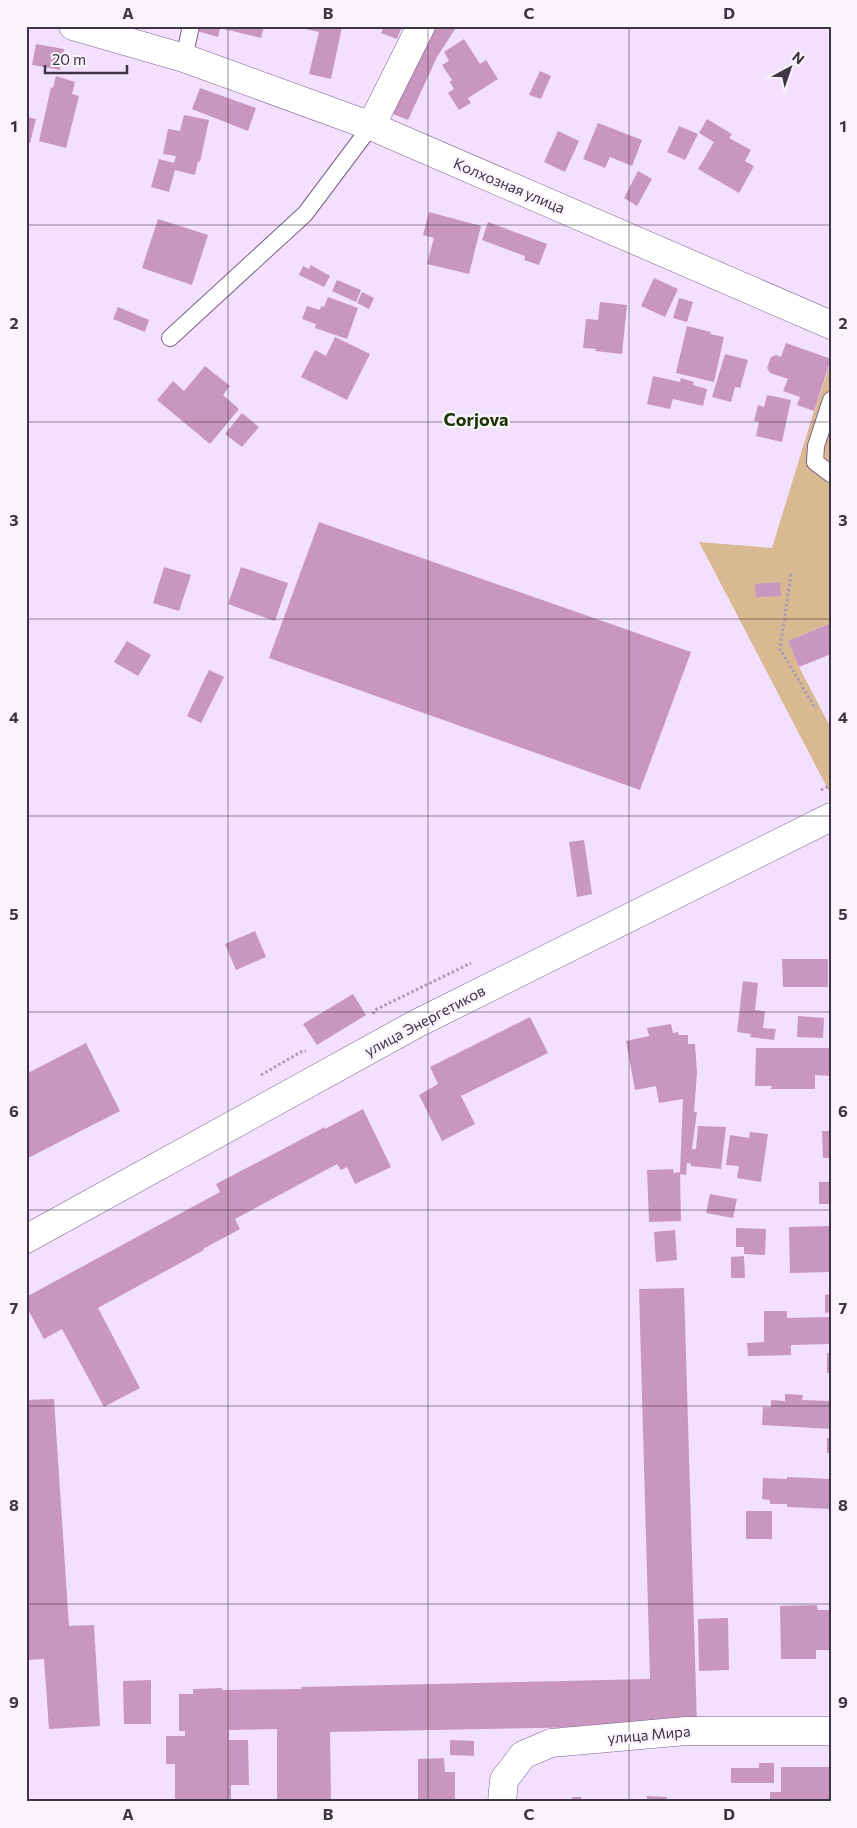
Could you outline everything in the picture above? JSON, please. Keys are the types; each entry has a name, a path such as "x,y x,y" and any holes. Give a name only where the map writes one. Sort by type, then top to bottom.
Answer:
{"street":[{"name":"Колхозная улица","path":"74,26 184,58 371,126 831,325"},
{"path":"371,126 421,26"},
{"name":"улица Энергетиков","path":"26,1238 416,1024 831,817"},
{"name":"улица Мира","path":"502,1802 504,1780 523,1755 551,1743 686,1731 831,1731"}],"lane":[{"path":"184,58 191,26"},
{"path":"170,338 305,214 371,126"},
{"path":"831,400 816,446 815,462 831,474"}],"path":[{"path":"791,574 780,649 816,709"}],"shaded area":[{"path":"831,362 831,623 788,641 799,667 831,728 831,795 699,542 772,548"}],"building":[{"path":"198,26 264,26 261,38 220,28 218,37 197,31"},
{"path":"306,26 342,27 331,79 309,74 319,32 306,29"},
{"path":"384,26 402,26 397,39 381,33"},
{"path":"436,26 457,26 437,57 408,120 393,114 422,48"},
{"path":"464,39 480,64 486,60 498,79 468,98 471,103 459,110 448,93 454,89 450,82 452,80 442,65 449,61 444,52"},
{"path":"36,44 64,49 60,70 32,65"},
{"path":"540,71 551,76 541,99 529,95"},
{"path":"56,76 75,82 72,94 79,96 66,148 39,141 51,87 53,88"},
{"path":"200,88 256,108 248,131 192,109"},
{"path":"184,115 209,120 200,162 198,161 195,175 175,170 169,192 151,187 159,159 174,163 176,156 163,154 168,129 180,131"},
{"path":"26,117 36,119 30,143 26,142"},
{"path":"707,119 732,134 729,138 751,150 745,161 754,166 739,193 698,169 714,142 699,133"},
{"path":"598,123 642,140 632,166 610,157 605,168 583,159"},
{"path":"679,126 698,134 685,160 667,152"},
{"path":"558,131 579,141 565,172 544,162"},
{"path":"638,171 652,179 637,206 624,198"},
{"path":"429,212 481,226 469,274 427,264 434,238 423,235"},
{"path":"158,219 208,235 192,285 142,268"},
{"path":"488,222 547,244 539,265 524,260 525,256 482,240"},
{"path":"311,265 330,276 324,287 299,275 303,266 309,269"},
{"path":"654,278 678,289 665,317 641,306"},
{"path":"337,280 361,290 356,302 332,291"},
{"path":"362,292 374,298 369,309 357,303"},
{"path":"328,297 358,308 347,339 315,328 316,324 302,319 307,306 320,310 321,306 324,307"},
{"path":"679,298 693,302 687,322 673,318"},
{"path":"600,302 627,305 622,354 583,348 586,319 598,320"},
{"path":"118,307 149,320 145,332 113,319"},
{"path":"687,326 724,337 714,382 676,373"},
{"path":"335,337 370,354 347,400 301,377 315,350 326,356"},
{"path":"786,343 831,359 814,411 797,405 800,397 783,391 788,379 770,373 767,368 771,357 776,355 781,357"},
{"path":"725,354 748,360 740,388 735,387 731,402 712,397"},
{"path":"205,366 230,386 223,395 239,409 210,444 157,400 173,381 184,391"},
{"path":"653,376 680,382 681,378 694,382 693,385 707,389 703,406 673,399 670,409 647,404"},
{"path":"767,395 791,400 782,442 756,436 759,422 754,421 758,405 764,407"},
{"path":"242,413 259,427 242,447 225,434"},
{"path":"319,522 691,652 640,790 269,658"},
{"path":"164,567 191,575 179,611 153,603"},
{"path":"241,567 288,583 275,621 228,604"},
{"path":"780,582 781,596 756,597 755,584"},
{"path":"831,623 831,654 799,667 788,641"},
{"path":"127,641 151,655 138,676 114,662"},
{"path":"209,670 224,677 201,723 187,716"},
{"path":"584,840 592,894 577,897 569,842"},
{"path":"255,931 266,957 236,970 225,944"},
{"path":"782,959 828,959 828,987 783,987"},
{"path":"743,981 758,983 755,1010 765,1011 763,1028 776,1029 774,1040 750,1037 751,1034 737,1032"},
{"path":"353,994 366,1015 317,1045 303,1024"},
{"path":"798,1016 824,1018 823,1038 797,1037"},
{"path":"530,1017 548,1053 461,1096 475,1124 442,1141 419,1095 438,1084 430,1067"},
{"path":"671,1024 673,1033 678,1032 679,1035 688,1035 688,1044 695,1044 697,1073 694,1112 697,1112 692,1149 696,1149 698,1126 726,1127 721,1169 691,1166 691,1164 687,1163 686,1175 680,1174 681,1221 649,1222 647,1170 673,1169 674,1173 680,1172 683,1099 659,1103 656,1086 635,1090 626,1041 649,1036 647,1028"},
{"path":"86,1043 120,1111 26,1159 26,1074"},
{"path":"756,1048 831,1048 830,1076 815,1075 815,1089 771,1089 772,1086 755,1086"},
{"path":"363,1109 391,1167 355,1184 347,1167 341,1170 337,1164 235,1219 240,1229 98,1308 140,1388 104,1407 62,1329 44,1339 26,1306 26,1297 220,1192 216,1184"},
{"path":"822,1131 831,1131 831,1158 823,1158"},
{"path":"750,1132 768,1134 761,1182 737,1178 739,1166 726,1165 730,1135 749,1138"},
{"path":"819,1182 831,1182 831,1204 819,1204"},
{"path":"710,1194 737,1199 733,1218 706,1213"},
{"path":"831,1226 831,1272 790,1273 789,1227"},
{"path":"736,1228 766,1229 765,1255 744,1254 744,1247 736,1247"},
{"path":"675,1230 677,1260 656,1262 654,1232"},
{"path":"744,1256 745,1278 731,1278 731,1257"},
{"path":"684,1288 697,1725 330,1732 331,1802 277,1802 277,1729 229,1730 229,1740 248,1740 249,1785 231,1785 231,1802 175,1802 175,1764 166,1764 166,1736 185,1736 185,1731 179,1731 179,1694 193,1694 193,1689 301,1689 301,1687 650,1679 639,1289"},
{"path":"831,1294 831,1312 825,1313 825,1295"},
{"path":"764,1311 787,1311 787,1318 831,1317 831,1344 791,1345 791,1355 748,1356 747,1343 764,1342"},
{"path":"827,1353 831,1353 831,1373 827,1373"},
{"path":"785,1394 803,1395 802,1400 831,1401 831,1429 762,1425 763,1407 771,1407 771,1400 785,1401"},
{"path":"54,1399 69,1626 94,1625 100,1726 49,1729 44,1659 27,1660 26,1400"},
{"path":"827,1438 831,1438 831,1453 827,1453"},
{"path":"787,1477 831,1479 831,1509 787,1507 787,1504 770,1504 770,1500 762,1499 763,1478 787,1479"},
{"path":"746,1511 772,1511 772,1539 746,1539"},
{"path":"817,1605 818,1610 831,1610 831,1650 816,1650 816,1659 781,1659 780,1606"},
{"path":"728,1618 729,1670 699,1671 698,1619"},
{"path":"151,1680 151,1724 124,1724 123,1681"},
{"path":"26,1707 28,1707 29,1741 26,1741"},
{"path":"450,1740 474,1741 474,1756 450,1755"},
{"path":"444,1758 445,1772 455,1772 455,1802 418,1802 418,1759"},
{"path":"759,1763 774,1763 774,1783 731,1783 731,1768 759,1768"},
{"path":"781,1767 831,1767 831,1802 770,1802 770,1792 781,1792"},
{"path":"647,1796 667,1797 667,1802 647,1802"},
{"path":"572,1797 581,1797 581,1802 572,1802"}],"district":[{"name":"Corjova","path":"476,420"}]}
